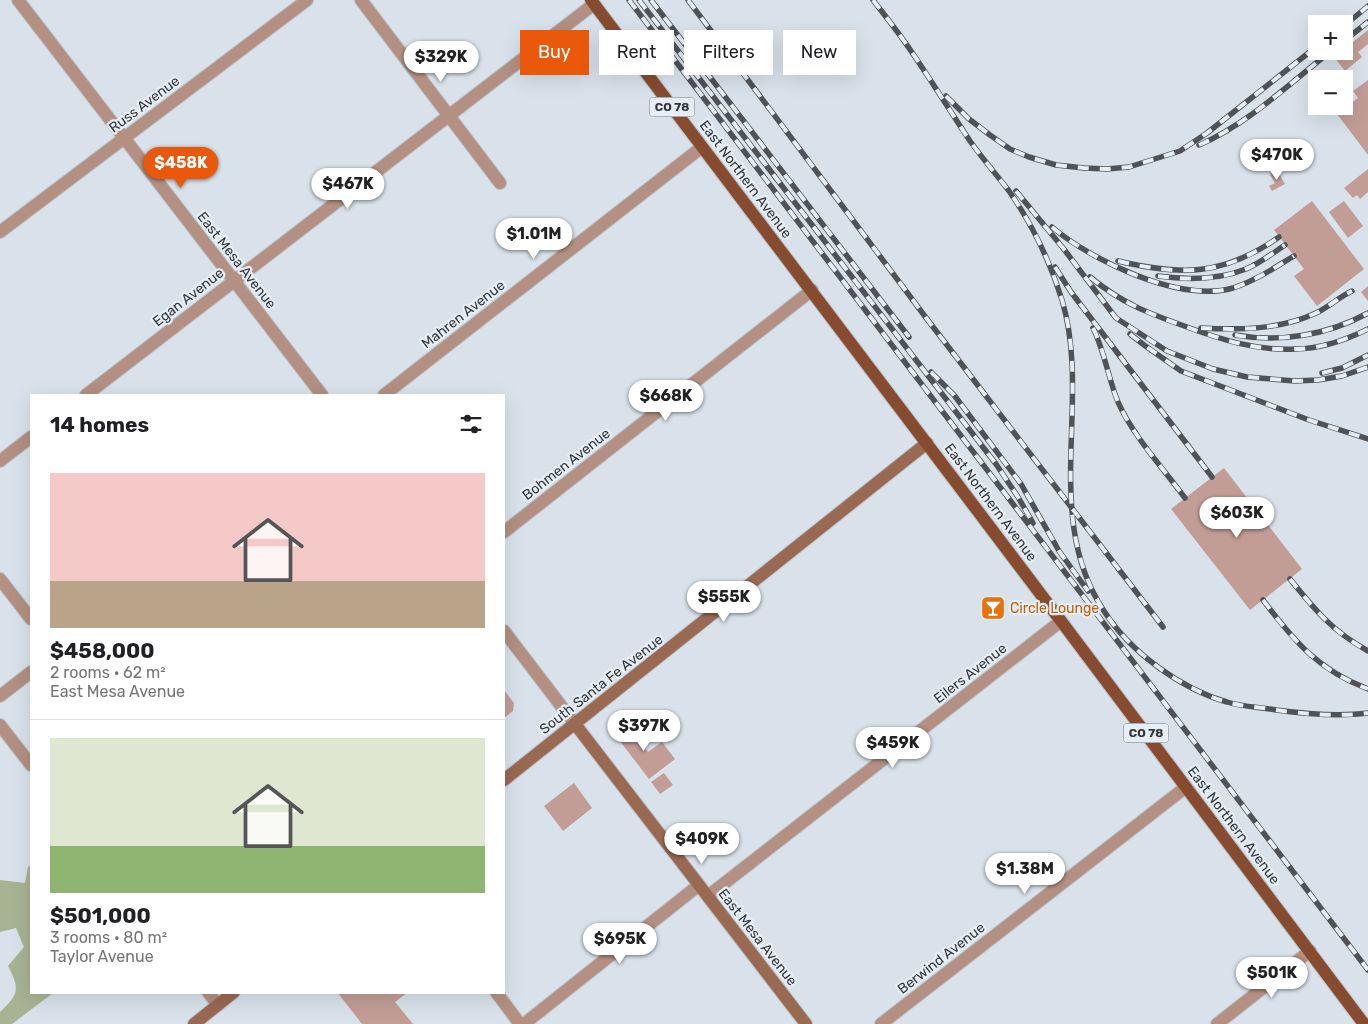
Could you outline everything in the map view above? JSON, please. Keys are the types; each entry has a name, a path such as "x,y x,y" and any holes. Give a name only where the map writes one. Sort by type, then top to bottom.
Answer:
{"main road":[{"name":"East Northern Avenue","path":"593,2 1364,1024"}],"street":[{"name":"East Mesa Avenue","path":"18,0 321,394"},
{"name":"Russ Avenue","path":"0,232 307,0"},
{"path":"361,0 500,183"},
{"name":"Egan Avenue","path":"87,394 593,2"},
{"name":"Mahren Avenue","path":"385,394 702,147"},
{"name":"Bohmen Avenue","path":"505,531 812,290"},
{"path":"0,461 30,438"},
{"name":"South Santa Fe Avenue","path":"505,779 927,443"},
{"path":"0,579 30,618"},
{"name":"Eilers Avenue","path":"708,896 1061,621"},
{"name":"East Mesa Avenue","path":"505,632 806,1024"},
{"path":"0,696 30,673"},
{"path":"0,725 30,764"},
{"name":"Berwind Avenue","path":"881,1024 1186,787"},
{"path":"524,1024 699,885"},
{"path":"1217,1024 1310,951"},
{"path":"210,994 218,1005"},
{"path":"194,1024 232,994"},
{"path":"498,994 520,1024"}],"green space":[{"path":"30,866 30,994 52,994 12,1024 0,1024 0,1012 16,991 16,986 8,966 24,947 16,928 0,932 0,880 25,883 28,867"}],"building":[{"path":"1368,30 1368,44 1358,52 1362,57 1344,70 1336,60 1353,60 1353,42"},
{"path":"1368,80 1368,155 1338,115 1353,115 1353,102 1358,98 1353,91"},
{"path":"1368,169 1368,192 1360,199 1357,195 1353,198 1344,188"},
{"path":"1277,170 1285,184 1272,191 1269,186 1275,183 1270,174"},
{"path":"1312,201 1364,269 1317,306 1294,276 1304,269 1274,230"},
{"path":"1344,201 1363,226 1348,238 1329,212"},
{"path":"1368,286 1368,301 1361,292"},
{"path":"1224,468 1302,569 1250,610 1171,509"},
{"path":"505,691 514,703 513,711 505,717"},
{"path":"626,723 648,752 662,742 675,759 649,779 613,732"},
{"path":"664,773 673,785 660,794 651,782"},
{"path":"574,783 592,808 563,831 544,806"},
{"path":"339,994 405,994 395,1002 413,1024 362,1024"}],"railway":[{"path":"629,0 1368,970"},
{"path":"639,0 996,464 1033,523"},
{"path":"651,0 909,337"},
{"path":"688,0 927,319 1163,627"},
{"path":"873,0 926,73 979,154 1009,191 1033,230 1052,271 1062,300 1072,356 1071,500 1074,529 1084,572 1104,611 1128,641 1158,667 1192,688 1210,696 1239,705 1299,713 1333,715 1368,713"},
{"path":"1353,18 1368,6"},
{"path":"1353,34 1368,22"},
{"path":"946,96 969,119 990,135 1010,149 1029,157 1056,165 1084,168 1107,169 1129,167 1180,151 1207,133 1308,53"},
{"path":"1199,145 1251,115 1320,60"},
{"path":"1016,191 1063,248 1116,318 1167,351 1213,369 1247,377 1295,381 1342,376 1368,367"},
{"path":"1052,227 1069,240 1113,265 1138,276 1188,290 1212,291 1233,288 1257,278 1294,256"},
{"path":"1118,261 1162,269 1202,269 1220,266 1239,259 1259,250 1279,237"},
{"path":"1158,276 1191,278 1235,273 1251,267 1285,245"},
{"path":"1055,267 1071,292 1212,477"},
{"path":"1090,277 1125,301 1148,312 1240,344 1267,348 1304,349 1323,346 1368,329"},
{"path":"1201,328 1245,329 1288,323 1316,313 1352,291"},
{"path":"1235,335 1269,338 1303,335 1337,327 1368,313"},
{"path":"1093,328 1124,415 1185,498"},
{"path":"1130,334 1181,371 1309,420 1368,439"},
{"path":"1322,373 1342,368 1368,355"},
{"path":"931,372 954,395 1021,484 1059,551 1088,591"},
{"path":"1290,579 1334,628 1368,651"},
{"path":"1263,600 1285,629 1308,653 1335,673 1368,689"}],"place":[{"name":"Circle Lounge","path":"993,608"}]}
